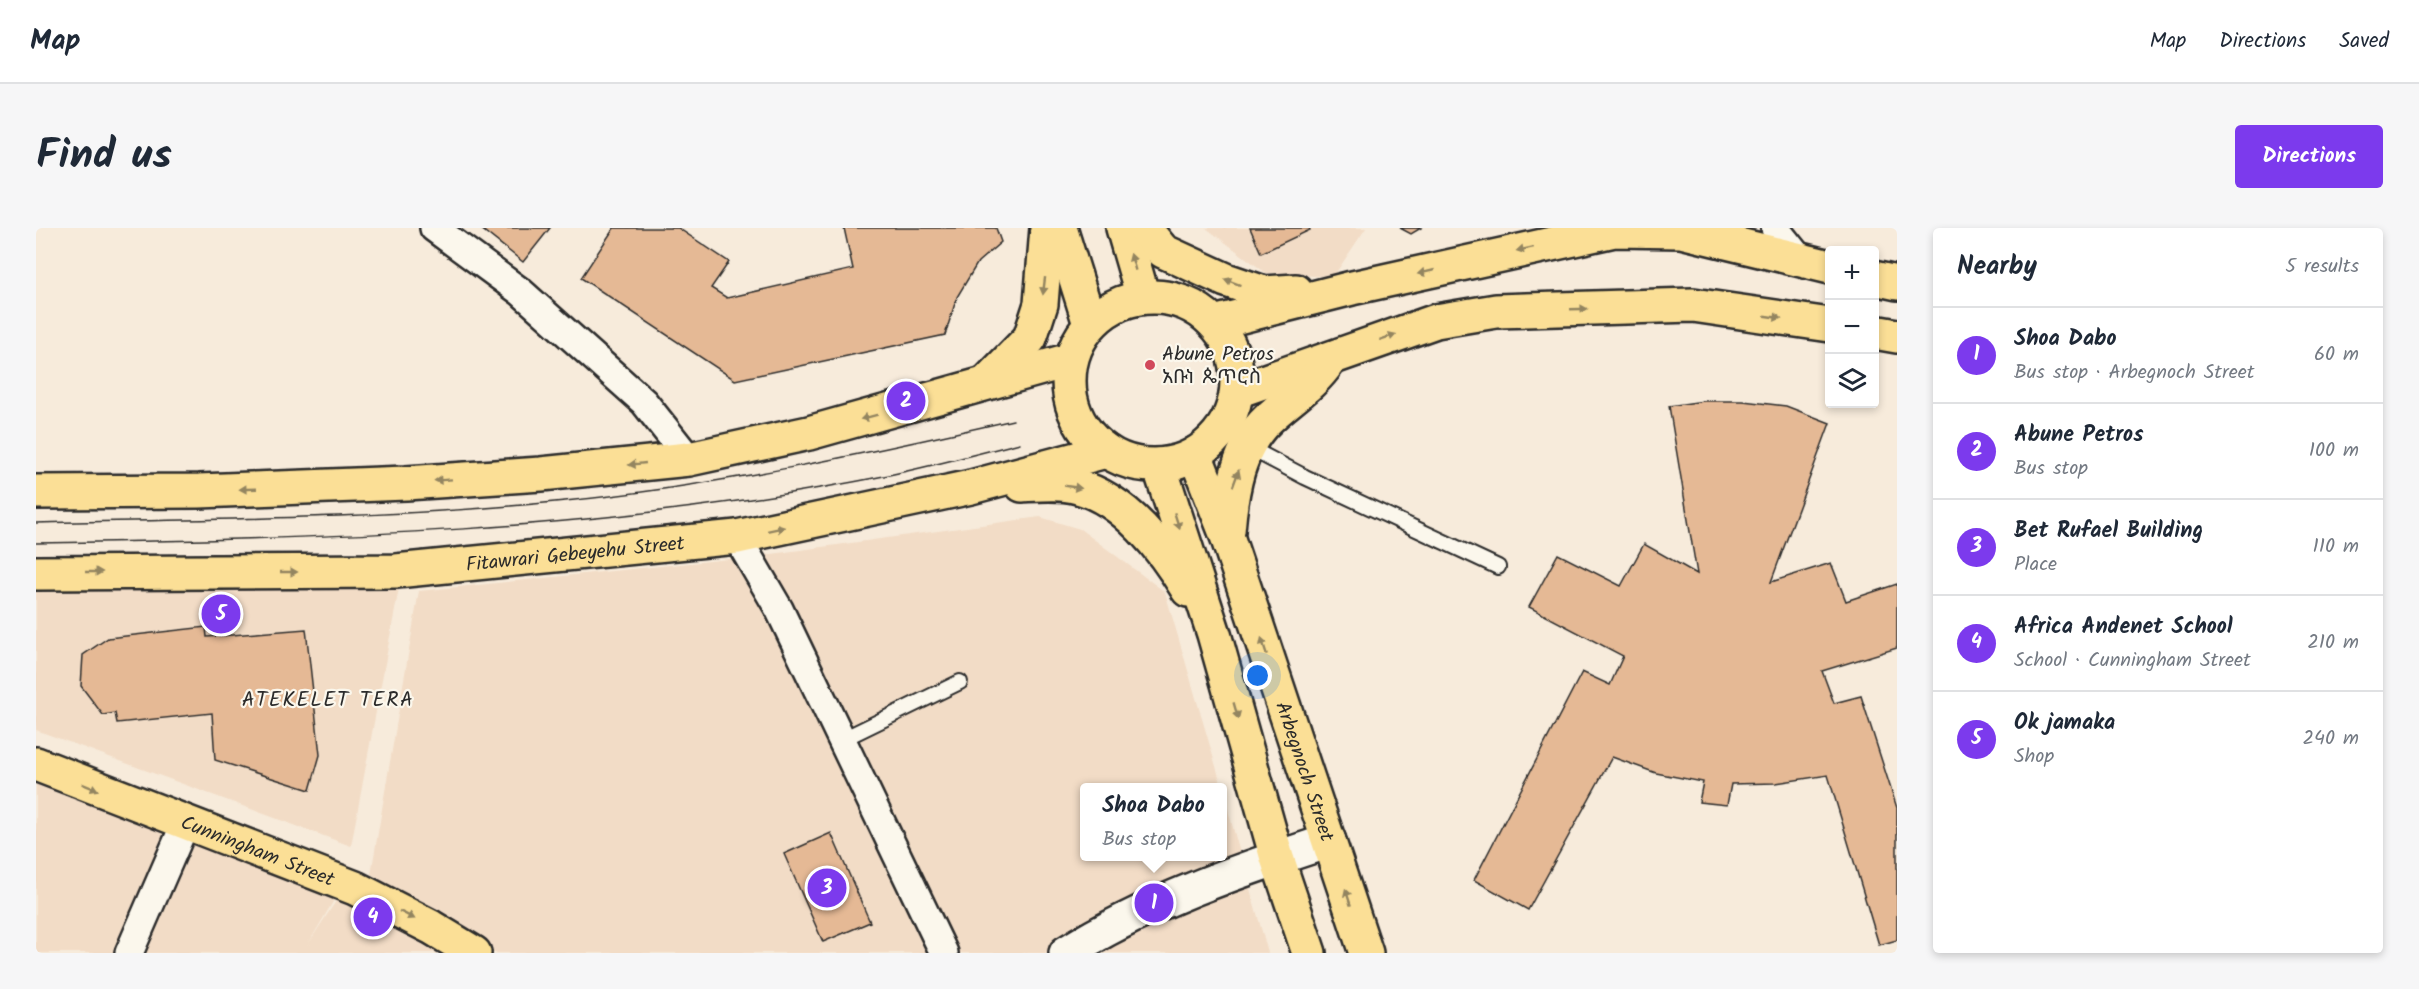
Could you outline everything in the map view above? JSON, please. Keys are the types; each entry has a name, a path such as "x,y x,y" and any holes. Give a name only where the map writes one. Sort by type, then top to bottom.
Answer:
{"main road":[{"path":"986,384 1030,338 1041,304 1047,228"},
{"path":"1060,228 1090,324"},
{"path":"1123,228 1143,297"},
{"path":"1144,228 1163,251 1226,280 1264,293 1352,288"},
{"path":"1215,323 1352,288 1615,230 1681,231 1815,263"},
{"path":"1879,279 1897,284"},
{"path":"1143,297 1169,298 1194,307 1215,323 1231,351 1236,367 1237,391 1230,416 1216,438 1195,454 1178,462 1159,465 1131,462 1106,451 1086,433 1073,411 1068,386 1070,360 1078,341 1090,324 1105,310 1143,297"},
{"path":"1237,391 1436,321 1496,311 1693,305 1825,325"},
{"path":"1879,333 1897,336"},
{"path":"1227,536 1230,494 1248,447 1266,421 1316,380 1332,356"},
{"path":"36,492 199,491 406,483 541,474 689,459 809,433 1070,360"},
{"name":"Fitawrari Gebeyehu Street","path":"36,573 396,571 738,537 952,492 1106,451"},
{"name":"Arbegnoch Street","path":"1195,454 1227,536 1366,953"},
{"path":"1159,465 1214,634 1277,858 1308,953"},
{"path":"952,492 1039,484 1078,487 1105,499 1146,531 1173,565 1214,634"},
{"name":"Cunningham Street","path":"36,764 185,824 296,863 355,888 431,927 474,953"}],"street":[{"path":"434,228 521,292 644,402 689,459"},
{"path":"1775,228 1815,263"},
{"path":"738,537 779,609 944,953"},
{"path":"129,953 185,824"},
{"path":"1066,953 1118,922 1160,903 1277,858 1329,841"}],"lane":[{"path":"1248,447 1305,477 1498,567"},
{"path":"842,740 960,682"}],"shaded area":[{"path":"1206,228 1366,228 1333,277 1266,273"},
{"path":"1040,517 1080,529 1165,592 1221,783 1080,783 1080,861 1227,861 1227,806 1268,953 491,953 371,874 419,591 749,557"},
{"path":"399,588 351,846 36,730 36,589"},
{"path":"36,773 340,890 308,944 349,881 490,953 36,953"}],"building":[{"path":"480,228 550,228 523,262"},
{"path":"614,228 678,228 729,262 711,288 727,298 853,269 844,228 996,228 1001,242 978,262 957,297 945,335 735,380 581,278"},
{"path":"1250,228 1309,228 1310,230 1261,253"},
{"path":"1400,228 1421,228 1411,234"},
{"path":"1704,401 1743,401 1786,406 1830,423 1771,582 1831,563 1846,601 1897,584 1897,648 1822,671 1834,703 1861,696 1897,808 1897,940 1879,945 1828,775 1776,783 1731,784 1727,805 1699,802 1703,782 1656,773 1612,757 1528,910 1474,880 1582,672 1610,685 1623,656 1529,607 1558,554 1621,586 1644,544 1697,574 1669,406"},
{"path":"206,627 207,637 306,629 320,755 310,790 215,760 212,713 117,723 115,713 103,715 81,686 83,655 108,638"},
{"path":"831,833 870,922 823,942 784,854"}],"tram line":[{"path":"36,523 367,515 499,507 622,495 790,468 1013,420"},
{"path":"36,543 357,535 571,521 784,494 938,464 1020,443"}],"place":[{"name":"Abune Petros አቡነ ጴጥሮስ","path":"1150,365"},
{"name":"Abune Petros","path":"906,401"},
{"name":"Ok jamaka","path":"221,614"},
{"name":"Bet Rufael Building","path":"827,888"},
{"name":"Shoa Dabo","path":"1154,903"},
{"name":"Africa Andenet School","path":"373,917"}],"district":[{"name":"ATEKELET TERA","path":"328,699"}]}
